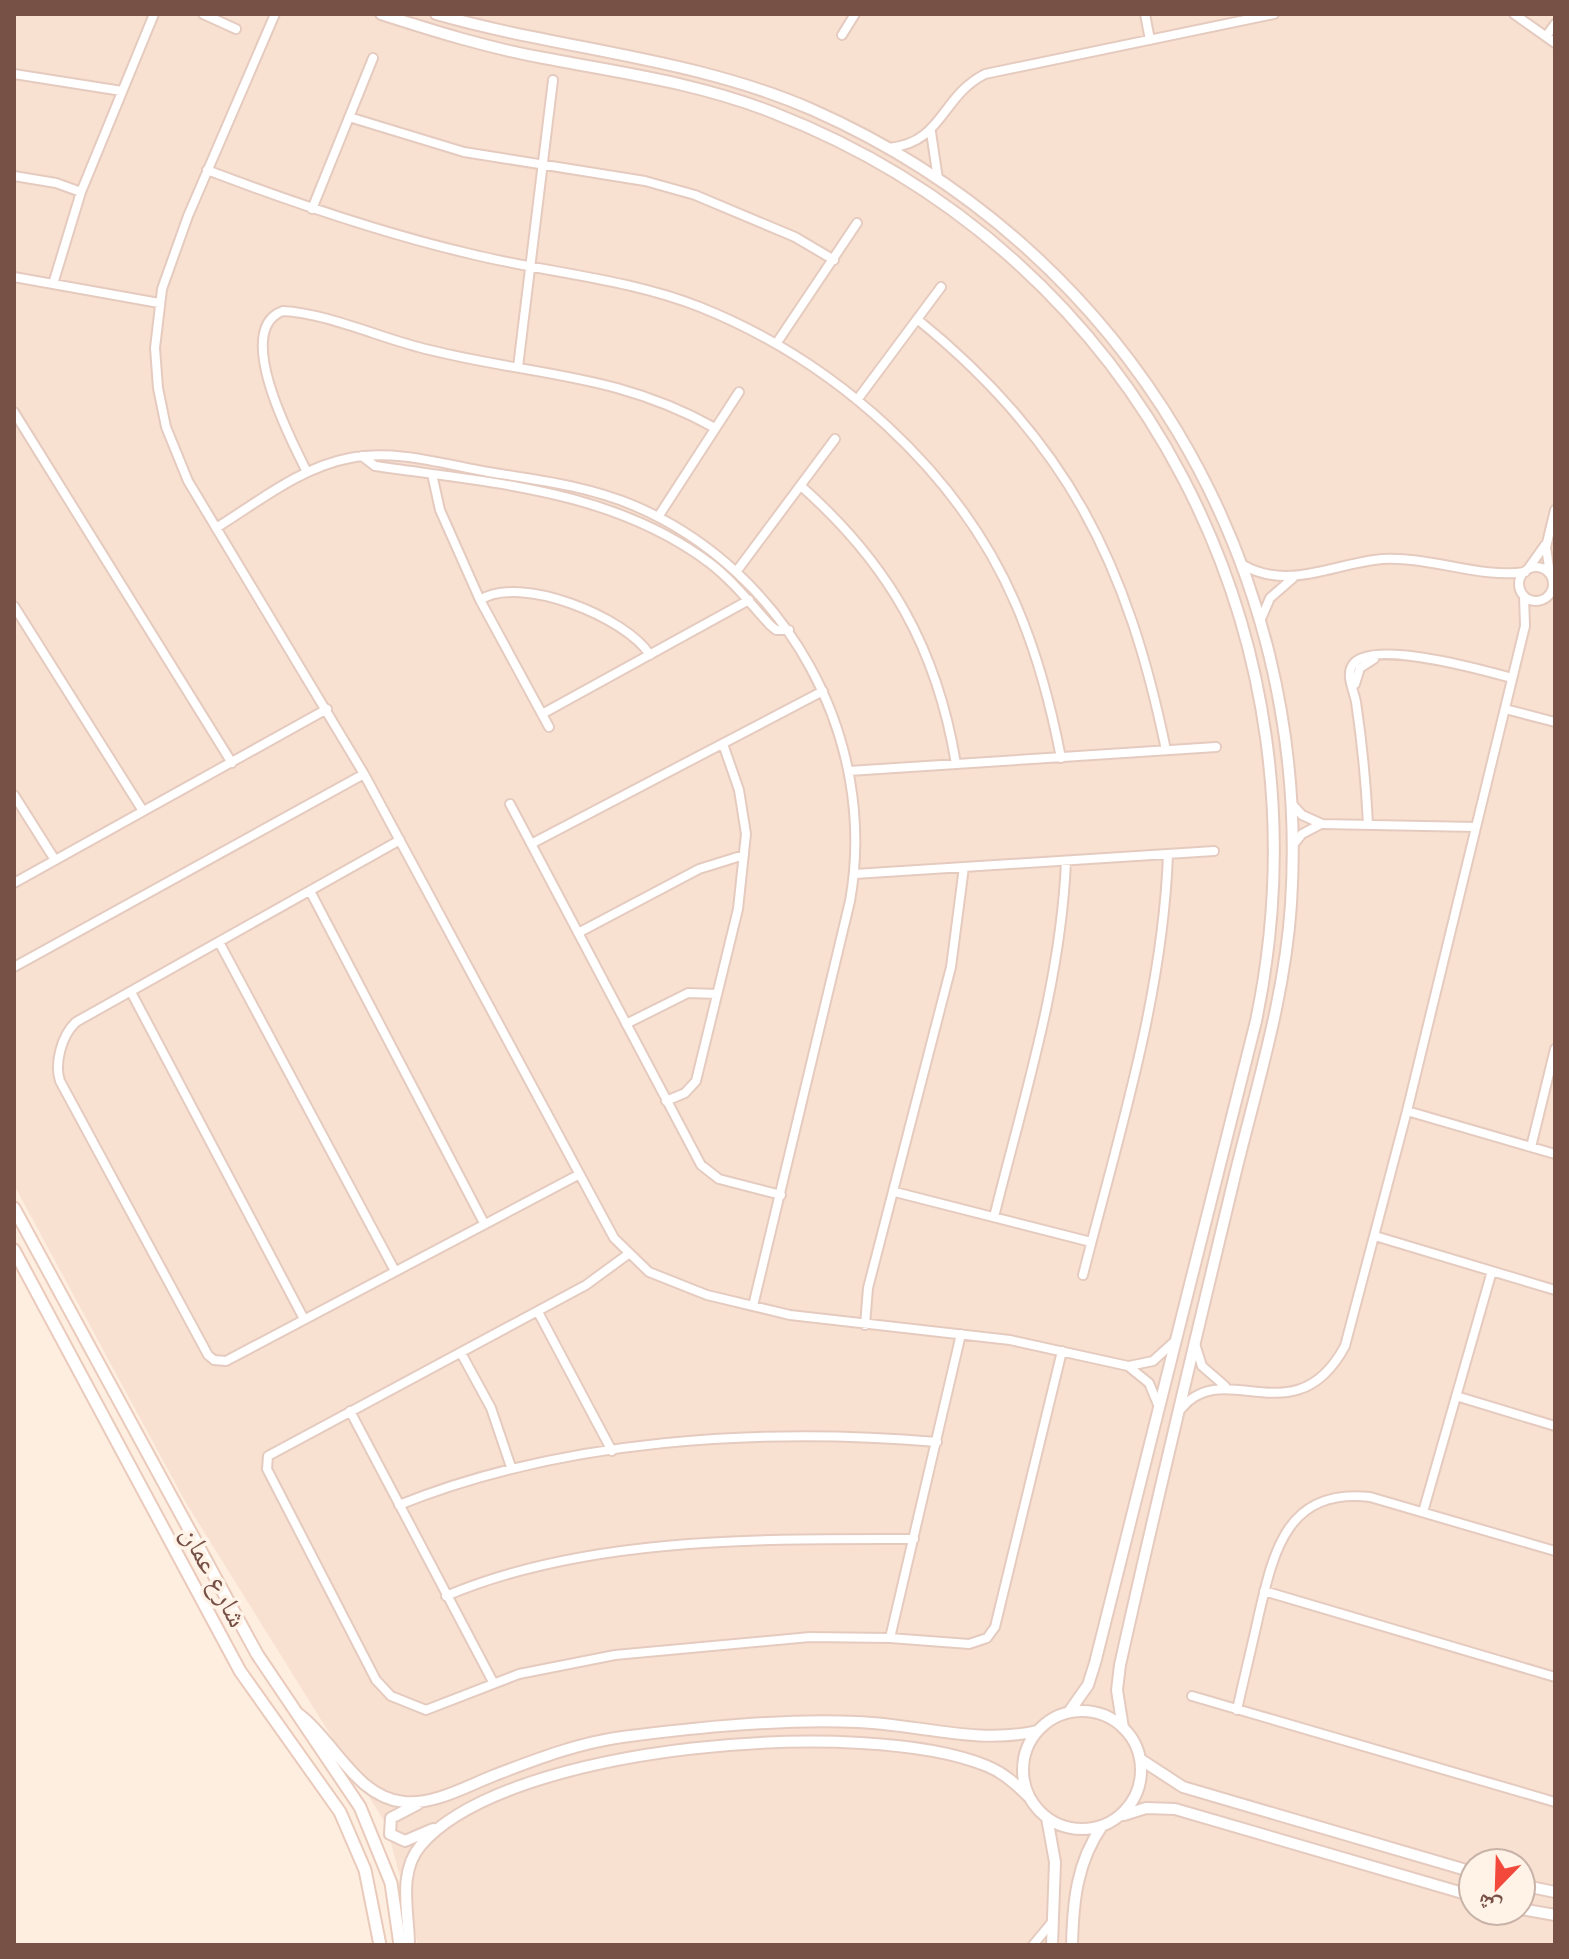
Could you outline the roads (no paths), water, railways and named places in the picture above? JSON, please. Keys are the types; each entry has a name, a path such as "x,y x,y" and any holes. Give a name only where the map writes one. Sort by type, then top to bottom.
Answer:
{"main road":[{"name":"شارع عمان","path":"14,1208 257,1654 350,1789 369,1825 391,1883 400,1945"},
{"name":"شارع عمان","path":"14,1250 240,1671 340,1812 365,1870 380,1945"}],"street":[{"path":"53,284 61,246 81,192 154,14"},
{"path":"203,14 236,29"},
{"path":"381,14 508,51 662,78 733,98 828,136 930,194 1028,274 1083,331 1119,375 1160,435 1191,490 1239,608 1257,676 1270,754 1275,825 1272,921 1256,1021 1092,1674 1069,1712"},
{"path":"436,14 512,34 654,59 724,77 809,108 889,148 938,179 1040,261 1127,356 1189,449 1243,565 1268,645 1284,724 1293,845 1288,932 1277,1006 1120,1665 1117,1690 1123,1728 1140,1759 1183,1787 1457,1867"},
{"path":"842,35 855,14"},
{"path":"1145,14 1150,40"},
{"path":"889,148 912,143 931,132 954,97 985,74 1274,14"},
{"path":"1514,14 1555,43"},
{"path":"272,16 171,260 159,303 156,368 166,427 188,481 364,774 578,1175 627,1255 672,1284 753,1306 865,1325 961,1334 1128,1366 1149,1383 1160,1408"},
{"path":"1547,35 1555,24"},
{"path":"312,209 373,58"},
{"path":"14,74 122,91"},
{"path":"518,367 553,80"},
{"path":"349,117 436,144 542,167 645,181 695,195 782,231 834,260"},
{"path":"931,132 938,179"},
{"path":"207,170 375,230 661,293 701,307 776,344 857,400 930,473 1002,576 1035,655 1061,758"},
{"path":"14,176 56,183 81,192"},
{"path":"776,344 857,223"},
{"path":"14,277 159,303"},
{"path":"857,400 941,287"},
{"path":"307,472 269,388 265,336 269,320 275,314 292,311 428,350 609,383 684,410 715,428"},
{"path":"917,319 959,353 1016,413 1058,466 1097,529 1134,620 1166,750"},
{"path":"658,517 739,392"},
{"path":"14,412 232,763"},
{"path":"736,572 835,439"},
{"path":"216,528 307,472 362,456 399,457 567,485 613,497 658,517 699,542 736,572 789,630 823,691 849,771 856,844 855,874 753,1306"},
{"path":"362,456 375,466 563,496 615,510 680,542 711,565 776,630 789,630"},
{"path":"432,474 440,510 480,600 549,727"},
{"path":"801,486 846,529 902,603 937,681 956,764"},
{"path":"1178,1412 1206,1390 1230,1388 1283,1394 1309,1385 1330,1369 1350,1333 1525,626 1522,593 1526,571 1547,541 1555,510"},
{"path":"1525,626 1552,591 1547,541"},
{"path":"1243,565 1267,576 1294,577 1357,562 1402,559 1449,563 1495,573 1542,568 1552,577"},
{"path":"1495,573 1522,593 1548,598"},
{"path":"1261,619 1275,591 1294,577"},
{"path":"480,600 490,593 511,590 572,605 623,628 636,637 650,655"},
{"path":"542,714 749,600"},
{"path":"1239,608 1244,603 1251,607 1261,639 1268,645"},
{"path":"14,606 143,811"},
{"path":"1368,824 1354,693 1360,668 1382,657 1433,658 1512,678"},
{"path":"531,844 823,691"},
{"path":"14,883 327,709"},
{"path":"1505,709 1555,722"},
{"path":"666,1101 694,1086 738,909 744,855 744,811 723,744"},
{"path":"849,771 1216,747"},
{"path":"14,967 364,774"},
{"path":"14,795 55,860"},
{"path":"510,804 706,1171 719,1179 781,1195"},
{"path":"1292,804 1302,815 1322,824"},
{"path":"1293,845 1308,830 1322,824 1476,827"},
{"path":"400,840 69,1028 58,1064 60,1081 211,1358 226,1361 578,1175"},
{"path":"855,874 1214,851"},
{"path":"1083,1275 1152,998 1163,927 1168,854"},
{"path":"578,933 699,869 744,855"},
{"path":"994,1217 1051,986 1062,924 1066,861"},
{"path":"865,1325 868,1288 951,967 964,867"},
{"path":"310,891 484,1223"},
{"path":"219,942 395,1271"},
{"path":"626,1024 678,996 696,991 717,994"},
{"path":"131,992 304,1319"},
{"path":"1531,1147 1555,1049"},
{"path":"1407,1111 1555,1154"},
{"path":"895,1192 1091,1242"},
{"path":"1375,1236 1555,1290"},
{"path":"627,1255 586,1285 275,1451 267,1460 267,1469 376,1680 391,1696 426,1710 493,1682 576,1661 654,1650 797,1638 890,1638 969,1644 991,1635 1025,1511 1062,1351"},
{"path":"1423,1512 1492,1271"},
{"path":"538,1312 612,1451"},
{"path":"890,1638 961,1334"},
{"path":"1128,1366 1160,1357 1176,1339"},
{"path":"1195,1343 1202,1366 1230,1388"},
{"path":"461,1353 491,1408 511,1467"},
{"path":"1456,1396 1555,1426"},
{"path":"350,1411 493,1682"},
{"path":"399,1505 511,1467 612,1451 798,1436 937,1442"},
{"path":"1237,1710 1264,1591 1281,1538 1312,1506 1356,1496 1423,1512 1555,1551"},
{"path":"446,1596 495,1577 570,1559 762,1540 914,1539"},
{"path":"1264,1591 1555,1677"},
{"path":"1192,1696 1555,1802"},
{"path":"292,1708 315,1726 365,1787 391,1800 420,1803"},
{"path":"1030,1798 1024,1782 1023,1764 1037,1731 1049,1721 1069,1712 1092,1712 1123,1728"},
{"path":"1037,1731 994,1737 903,1725 834,1722 706,1728 620,1737 554,1752 420,1803 391,1818 388,1824 392,1836 405,1841 504,1794 565,1773 681,1749 766,1743 893,1747 954,1757 993,1769 1030,1798 1047,1818 1068,1827 1102,1826 1146,1808 1175,1809 1457,1891"},
{"path":"1119,1817 1138,1791 1140,1759"},
{"path":"1047,1818 1055,1862 1052,1945"},
{"path":"409,1945 408,1871 421,1845 442,1826"},
{"path":"1072,1945 1077,1879 1089,1846 1102,1826"},
{"path":"1033,1945 1053,1920"}]}
